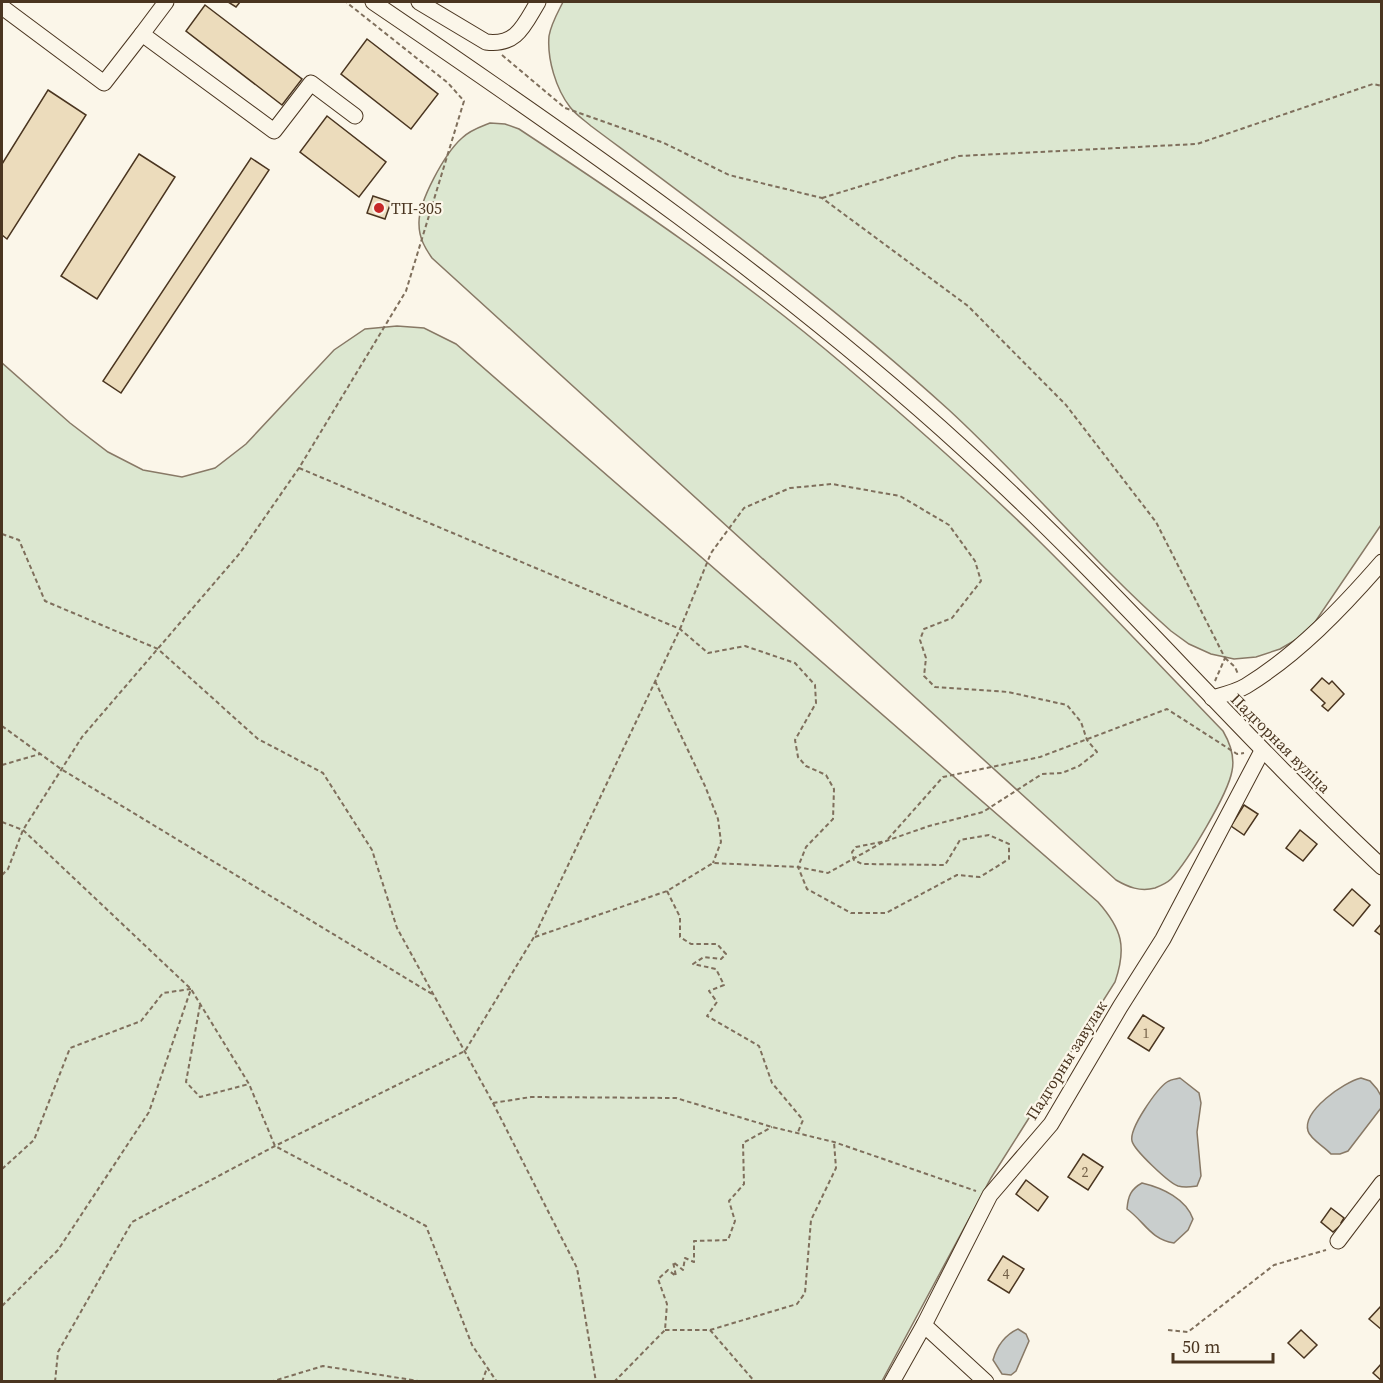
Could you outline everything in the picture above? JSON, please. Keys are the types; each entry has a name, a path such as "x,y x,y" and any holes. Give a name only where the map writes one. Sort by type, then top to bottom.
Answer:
{"street":[{"path":"2,7 104,83 166,2"},
{"path":"373,2 516,99 727,252 815,320 968,452 1111,592 1212,698"},
{"path":"419,2 486,42 506,42 515,36 538,2"},
{"path":"142,34 274,131 311,83 355,116"},
{"name":"Падгорная вуліца","path":"1382,562 1298,648 1245,687 1212,698 1262,751 1382,867"},
{"name":"Падгорны завулак","path":"892,1382 924,1325 990,1195 1051,1124 1163,939 1262,751"},
{"path":"1338,1241 1382,1183"},
{"path":"924,1325 986,1382"}],"path":[{"path":"2,875 9,869 23,830 82,737 240,553 299,468 406,291 464,101 448,83 346,2"},
{"path":"486,42 565,108 664,143 729,175 822,198 968,306 1066,405 1156,522 1225,658 1235,667 1245,687"},
{"path":"822,198 959,156 1197,144 1373,84 1382,86"},
{"path":"55,1382 58,1352 132,1222 275,1146 465,1051 534,937 680,629 711,553 744,508 790,488 832,484 900,496 949,525 975,561 981,581 952,618 924,629 921,640 926,658 924,676 935,687 1008,692 1067,705 1081,722 1087,740 1097,752 1079,766 1062,773 1042,774 983,812 929,826 886,841 856,847 852,852 854,860 862,864 945,865 960,840 989,835 1009,844 1009,859 980,877 957,875 886,913 851,913 807,888 798,867 806,847 833,819 834,789 826,775 806,766 798,757 795,740 816,704 814,685 795,663 745,646 708,653 680,629 299,468"},
{"path":"2,534 19,540 45,601 158,649 258,739 323,773 372,850 397,928 493,1103 577,1268 596,1382"},
{"path":"1212,698 1215,679 1225,658"},
{"path":"656,681 718,819 721,842 713,863"},
{"path":"534,937 667,891 713,863 798,867 828,873 886,841 943,777 1040,757 1167,709 1237,754 1262,751"},
{"path":"2,726 61,769 434,996"},
{"path":"2,765 40,754"},
{"path":"2,822 23,830 191,989 249,1084 275,1146 426,1226 472,1345 496,1382"},
{"path":"667,891 680,917 680,937 691,944 717,944 726,954 721,959 704,957 693,964 716,969 724,984 709,991 717,1002 707,1016 759,1046 772,1083 803,1120 798,1132"},
{"path":"2,1169 34,1140 70,1048 141,1021 163,993 191,989"},
{"path":"2,1306 58,1250 149,1112 191,989"},
{"path":"201,1004 186,1082 200,1097 249,1084"},
{"path":"493,1103 531,1097 676,1098 772,1127 834,1142 990,1195"},
{"path":"614,1382 665,1330 667,1304 658,1280 668,1270 676,1276 673,1262 683,1270 685,1258 694,1262 694,1242 728,1240 735,1221 729,1202 744,1184 743,1143 772,1127"},
{"path":"665,1330 710,1330 797,1304 805,1293 811,1220 836,1168 834,1142"},
{"path":"1168,1330 1188,1332 1274,1265 1327,1250 1338,1241"},
{"path":"710,1330 755,1382"},
{"path":"270,1382 323,1366 425,1382"},
{"path":"482,1382 488,1368"}],"green space":[{"path":"563,2 1381,2 1381,525 1315,622 1299,638 1280,649 1256,657 1234,659 1211,654 1189,644 1171,631 1114,577 977,437 906,372 818,299 574,112 557,83 549,54 550,32"},
{"path":"490,123 505,124 519,129 644,213 766,302 844,365 1015,517 1223,731 1232,755 1233,766 1229,782 1206,827 1171,879 1155,888 1144,889 1130,887 1116,880 432,258 419,229 420,215 428,191 455,145 468,133"},
{"path":"397,326 424,328 456,344 1098,902 1117,930 1121,959 1115,982 991,1178 882,1381 2,1381 2,363 70,423 108,452 143,470 182,477 215,468 246,444 334,350 365,329"}],"shaded area":[{"path":"1180,1078 1199,1093 1201,1103 1197,1132 1201,1176 1197,1186 1190,1187 1178,1186 1167,1179 1145,1158 1132,1141 1139,1118 1151,1100 1167,1082"},
{"path":"1361,1078 1370,1081 1377,1089 1381,1096 1381,1108 1348,1151 1331,1154 1309,1134 1308,1123 1311,1115 1335,1091"},
{"path":"1142,1183 1173,1195 1190,1212 1193,1219 1188,1230 1174,1243 1153,1234 1127,1209 1131,1193"},
{"path":"1018,1329 1026,1334 1029,1341 1016,1371 1011,1375 1002,1374 993,1360 1005,1338"}],"building":[{"path":"228,2 240,2 236,7"},
{"path":"205,5 302,79 282,105 186,31"},
{"path":"367,39 438,94 411,129 341,74"},
{"path":"48,90 86,115 7,239 2,235 2,164"},
{"path":"327,116 386,162 359,197 300,152"},
{"path":"139,154 175,177 97,299 61,276"},
{"path":"251,158 269,170 121,393 103,381"},
{"name":"ТП-305","path":"373,196 391,202 385,219 367,213"},
{"path":"1322,678 1329,684 1332,681 1344,694 1328,711 1322,706 1325,703 1311,690"},
{"path":"1244,805 1258,814 1244,835 1231,826"},
{"path":"1300,830 1317,844 1303,861 1286,848"},
{"path":"1352,889 1370,905 1353,926 1334,910"},
{"path":"1382,923 1382,936 1375,931"},
{"path":"1143,1015 1164,1028 1149,1051 1128,1038"},
{"path":"1083,1154 1103,1167 1088,1190 1068,1177"},
{"path":"1026,1180 1048,1197 1038,1211 1016,1194"},
{"path":"1331,1208 1344,1218 1342,1224 1333,1232 1321,1222"},
{"path":"1003,1256 1024,1269 1009,1293 988,1280"},
{"path":"1382,1305 1382,1330 1369,1319"},
{"path":"1301,1330 1317,1345 1304,1358 1288,1343"},
{"path":"1382,1363 1382,1381 1373,1373"}],"place":[{"name":"ТП-305","path":"379,208"}]}
